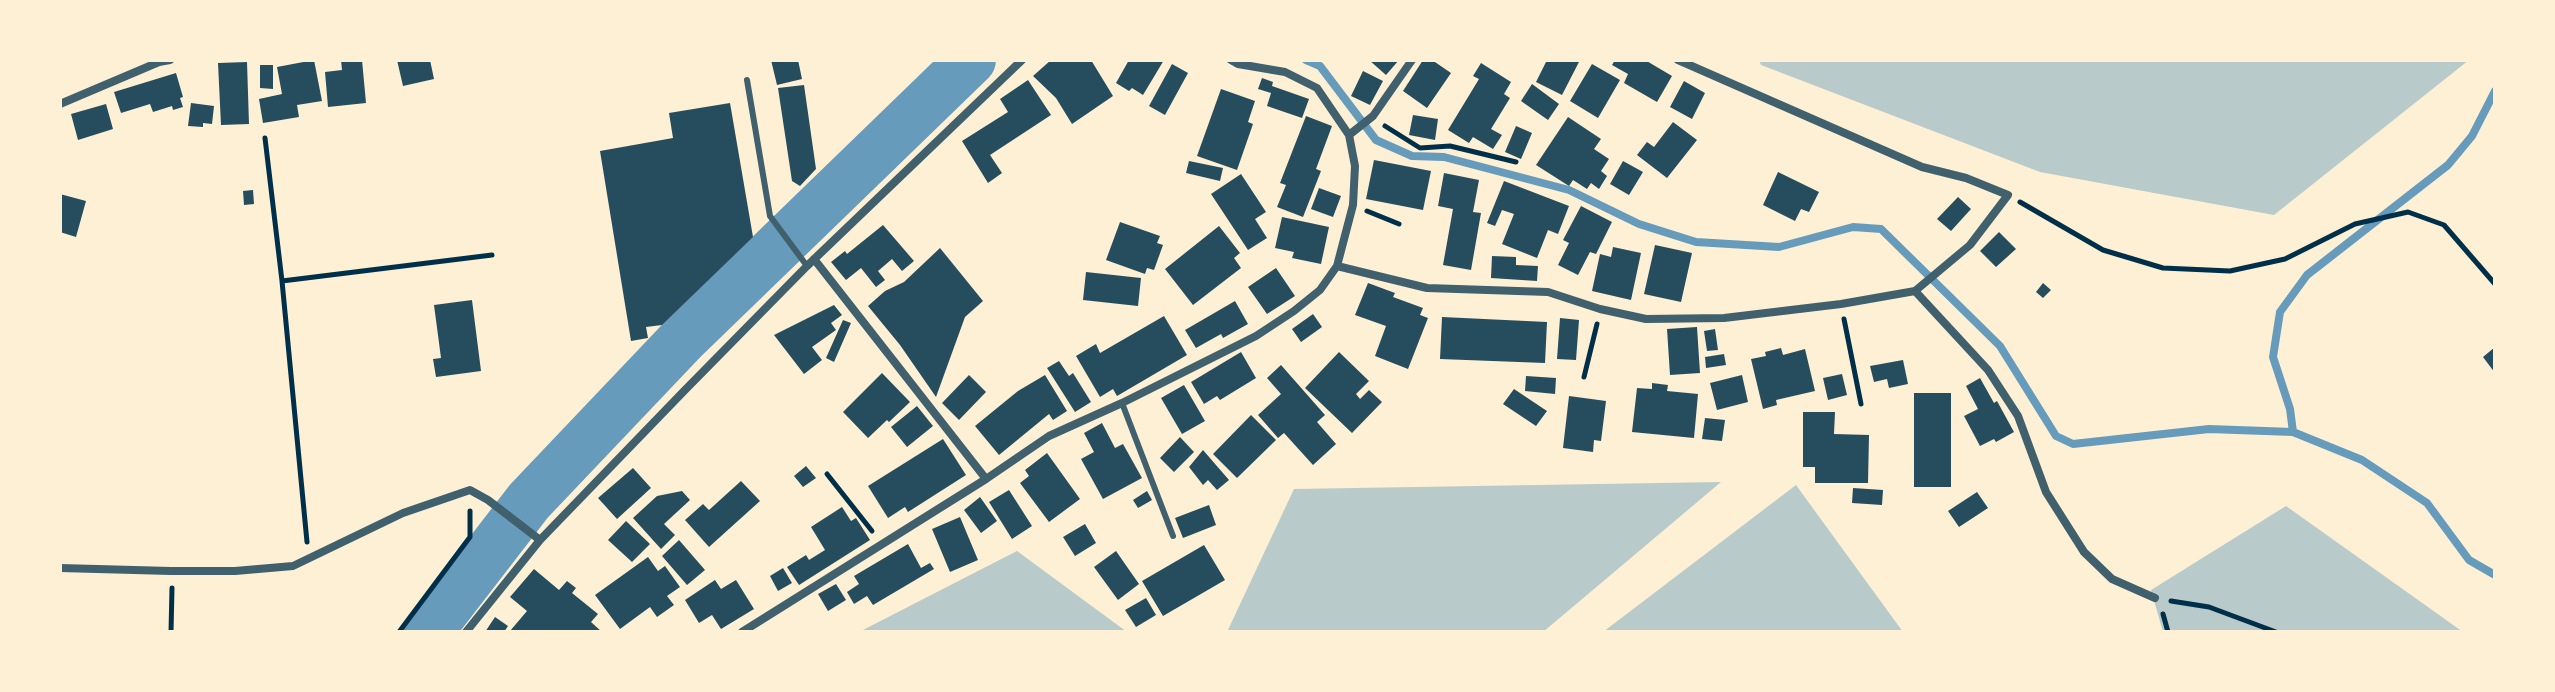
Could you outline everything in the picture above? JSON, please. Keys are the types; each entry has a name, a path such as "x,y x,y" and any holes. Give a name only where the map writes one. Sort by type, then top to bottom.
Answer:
{"street":[{"path":"60,104 170,60"},
{"path":"466,632 540,540 814,259 1022,60"},
{"path":"742,632 1049,436 1256,336 1320,290 1337,266 1353,205 1355,166 1349,135 1317,88 1285,72 1231,60"},
{"path":"1349,135 1373,116 1412,60"},
{"path":"1337,266 1427,288 1548,292 1600,309 1646,319 1724,318 1841,304 1915,291 1970,245 2008,195 1966,178 1922,167 1678,60"},
{"path":"814,259 986,479"},
{"path":"1915,291 1996,382 2018,416 2046,492 2084,552 2112,579 2155,598"},
{"path":"60,568 235,571 293,566 403,513 470,490 540,540"}],"lane":[{"path":"747,80 770,216 807,266"},
{"path":"1122,403 1173,536"}],"path":[{"path":"1373,116 1394,134 1420,148 1450,146 1516,162"},
{"path":"265,138 308,559"},
{"path":"2008,195 2103,250 2163,268 2230,271 2285,259 2355,224 2408,212 2444,225 2495,284"},
{"path":"1353,205 1399,224"},
{"path":"282,281 492,255"},
{"path":"1841,304 1861,404"},
{"path":"1584,377 1600,309"},
{"path":"827,474 883,544"},
{"path":"399,632 470,537 470,490"},
{"path":"171,571 171,632"},
{"path":"2155,598 2209,607 2276,632"}],"shaded area":[{"path":"1759,60 2469,60 2274,215 2040,172 1761,65"},
{"path":"1721,482 1543,632 1227,632 1294,489"},
{"path":"1796,485 1903,632 1603,632"},
{"path":"2286,506 2463,632 2163,632 2151,590"},
{"path":"1017,551 1127,632 859,632"}],"building":[{"path":"314,60 322,101 297,105 299,117 263,123 259,99 282,94 277,67"},
{"path":"341,60 362,60 366,103 328,107 325,72 342,70"},
{"path":"397,60 430,60 434,79 403,86"},
{"path":"771,60 798,60 802,79 777,85"},
{"path":"1051,60 1091,60 1113,96 1072,124 1056,98 1033,76"},
{"path":"1129,60 1164,60 1143,95 1116,83"},
{"path":"1369,60 1399,60 1386,75"},
{"path":"1423,60 1432,60 1451,73 1427,108 1403,91"},
{"path":"1547,60 1580,60 1562,95 1536,82"},
{"path":"1615,60 1645,60 1672,76 1657,102 1624,83 1628,74 1612,65"},
{"path":"247,62 249,124 221,125 218,63"},
{"path":"1481,63 1511,82 1504,94 1510,98 1491,129 1502,135 1493,149 1473,137 1469,143 1448,130 1479,79 1473,76"},
{"path":"1172,64 1188,73 1165,115 1149,106"},
{"path":"1592,64 1620,80 1598,118 1570,101"},
{"path":"260,65 273,65 273,89 260,88"},
{"path":"1363,71 1383,81 1370,105 1351,96"},
{"path":"176,73 183,107 173,110 172,106 153,112 150,104 121,113 114,92"},
{"path":"1262,78 1273,82 1272,86 1309,99 1302,118 1267,106 1271,93 1258,89"},
{"path":"1028,80 1051,115 990,155 1002,173 988,183 962,141 1008,112 1000,99"},
{"path":"1684,81 1705,93 1692,119 1670,107"},
{"path":"1532,84 1559,104 1548,120 1521,101"},
{"path":"804,85 816,169 800,186 792,181 778,88"},
{"path":"1221,89 1255,101 1248,122 1253,124 1237,170 1197,156"},
{"path":"191,103 214,106 212,124 188,126"},
{"path":"730,103 753,237 662,325 646,327 648,338 631,341 600,151 673,138 669,113"},
{"path":"106,104 113,129 78,140 71,114"},
{"path":"1413,115 1438,119 1435,140 1409,135"},
{"path":"1306,116 1332,126 1316,169 1321,171 1303,217 1277,207 1286,185 1280,183"},
{"path":"1568,117 1601,139 1594,149 1609,159 1601,171 1607,176 1599,189 1591,183 1587,189 1573,180 1569,186 1536,165"},
{"path":"1673,122 1697,140 1667,178 1637,155 1647,142 1654,147"},
{"path":"1516,126 1532,133 1521,159 1505,152"},
{"path":"1374,160 1431,171 1423,210 1366,199"},
{"path":"1189,161 1223,168 1220,181 1186,173"},
{"path":"1623,161 1643,172 1629,195 1610,184"},
{"path":"1778,172 1819,192 1809,212 1801,209 1795,221 1763,205"},
{"path":"1444,173 1479,180 1473,212 1481,213 1471,270 1443,265 1453,209 1438,206"},
{"path":"1241,174 1266,212 1255,219 1267,238 1248,250 1211,194"},
{"path":"1504,181 1569,206 1558,234 1548,230 1537,258 1502,244 1514,214 1502,210 1495,226 1487,223"},
{"path":"1319,188 1341,196 1333,217 1311,209"},
{"path":"253,190 254,204 244,205 243,191"},
{"path":"60,194 86,201 76,237 60,232"},
{"path":"1958,197 1971,209 1951,231 1937,219"},
{"path":"1581,206 1612,222 1596,254 1590,252 1578,275 1558,265 1569,243 1563,240"},
{"path":"1282,217 1329,227 1321,264 1292,258 1294,252 1275,248"},
{"path":"1120,222 1160,236 1157,243 1163,245 1154,270 1147,268 1145,274 1106,260"},
{"path":"883,225 914,261 902,271 892,259 878,271 885,280 876,287 861,268 846,280 831,262 845,251 847,254"},
{"path":"1219,226 1240,253 1234,258 1241,268 1193,305 1165,269"},
{"path":"1999,232 2016,249 1996,267 1980,251"},
{"path":"1655,245 1692,253 1681,302 1644,294"},
{"path":"1613,247 1641,253 1631,300 1592,291 1600,254 1611,257"},
{"path":"940,248 983,301 965,317 936,397 868,306 885,291 904,282"},
{"path":"1492,256 1516,257 1516,265 1538,266 1537,281 1491,278"},
{"path":"1276,268 1295,296 1267,314 1248,287"},
{"path":"1086,272 1141,278 1138,306 1083,300"},
{"path":"1368,283 1395,293 1393,297 1423,308 1420,315 1428,318 1408,369 1375,356 1386,326 1355,315"},
{"path":"2043,283 2051,290 2043,298 2036,292"},
{"path":"472,300 481,371 436,377 433,359 441,358 434,305"},
{"path":"1235,301 1248,324 1196,348 1185,330"},
{"path":"834,305 842,315 831,323 836,330 812,347 822,360 804,374 774,335"},
{"path":"1313,314 1322,327 1301,342 1292,329"},
{"path":"1164,316 1187,355 1117,396 1113,389 1100,397 1076,356 1096,344 1100,353"},
{"path":"1442,317 1547,322 1545,363 1440,359"},
{"path":"1560,318 1579,320 1576,360 1557,359"},
{"path":"843,320 851,323 834,362 826,358"},
{"path":"1697,327 1700,373 1670,375 1667,329"},
{"path":"1715,329 1718,350 1707,351 1704,331"},
{"path":"2495,347 2495,373 2483,357"},
{"path":"1781,348 1783,355 1805,349 1815,391 1776,400 1777,405 1763,409 1751,359"},
{"path":"1241,352 1256,378 1220,400 1217,396 1204,404 1191,382"},
{"path":"1339,352 1369,381 1356,394 1360,399 1369,390 1382,402 1352,433 1305,388"},
{"path":"1724,354 1726,365 1706,368 1705,357"},
{"path":"1903,360 1908,384 1889,388 1887,379 1874,382 1870,366"},
{"path":"1059,361 1069,376 1073,373 1091,402 1075,412 1047,368"},
{"path":"1281,365 1325,415 1317,422 1336,444 1313,465 1284,433 1278,438 1258,415 1281,394 1267,378"},
{"path":"882,373 910,402 868,438 843,412"},
{"path":"1842,374 1847,395 1828,400 1823,378"},
{"path":"969,375 986,392 959,420 942,403"},
{"path":"1045,375 1067,411 1053,420 1049,414 999,455 975,426 1018,391"},
{"path":"1742,375 1748,402 1717,410 1710,383"},
{"path":"1526,376 1556,378 1555,394 1525,391"},
{"path":"1980,378 2014,432 1980,446 1964,416 1978,409 1966,386"},
{"path":"1652,383 1668,385 1667,391 1698,394 1694,438 1632,432 1637,388 1652,389"},
{"path":"1184,385 1205,421 1182,434 1161,398"},
{"path":"1514,389 1547,411 1536,426 1503,404"},
{"path":"1914,393 1951,393 1951,487 1914,487"},
{"path":"1569,396 1606,401 1601,441 1594,440 1593,452 1563,448"},
{"path":"917,406 933,426 907,447 891,427"},
{"path":"1803,412 1835,412 1834,434 1869,435 1868,483 1815,483 1815,467 1803,467"},
{"path":"1251,415 1276,440 1237,478 1213,454"},
{"path":"1705,418 1725,420 1722,441 1702,439"},
{"path":"1102,423 1115,448 1123,444 1142,478 1103,499 1081,459 1094,452 1084,433"},
{"path":"1180,437 1194,452 1174,472 1160,458"},
{"path":"943,439 966,475 908,512 905,507 888,518 868,486"},
{"path":"1203,450 1229,480 1217,490 1208,480 1203,485 1189,467"},
{"path":"1047,453 1080,499 1049,522 1020,483 1029,476 1025,470"},
{"path":"806,466 816,478 803,487 794,476"},
{"path":"633,468 651,488 617,519 598,498"},
{"path":"741,481 760,501 709,547 685,520 703,504 709,510"},
{"path":"1853,488 1883,490 1882,505 1852,503"},
{"path":"1009,490 1032,526 1012,539 989,502"},
{"path":"682,491 690,500 664,524 675,535 661,549 633,518 657,496"},
{"path":"1147,491 1152,500 1138,508 1133,500"},
{"path":"1977,492 1988,508 1959,527 1948,511"},
{"path":"980,497 997,521 981,533 964,510"},
{"path":"1209,505 1216,525 1183,538 1175,518"},
{"path":"842,507 851,521 856,518 870,540 799,585 787,567 806,555 809,560 825,550 811,527"},
{"path":"960,517 978,560 950,572 932,529"},
{"path":"626,521 650,544 632,562 608,540"},
{"path":"1085,524 1096,543 1075,556 1063,537"},
{"path":"679,540 705,570 687,585 662,556"},
{"path":"908,544 921,568 930,563 934,569 873,605 867,596 854,604 847,592 859,584 854,576"},
{"path":"1204,545 1225,580 1163,616 1142,581"},
{"path":"1116,551 1139,584 1118,600 1094,567"},
{"path":"648,557 658,571 665,566 680,587 667,596 674,605 657,617 650,607 620,629 595,595"},
{"path":"783,568 792,583 778,591 770,576"},
{"path":"534,569 559,590 567,581 576,588 572,593 598,614 591,622 602,632 510,631 527,611 510,597"},
{"path":"715,580 721,589 736,580 754,609 721,629 712,615 699,623 685,600"},
{"path":"836,584 846,600 828,611 818,594"},
{"path":"1146,598 1156,615 1136,627 1125,610"},
{"path":"495,617 508,626 504,632 485,632"}],"waterway":[{"path":"428,632 529,501 683,339 971,60"},
{"path":"1306,60 1320,66 1376,140 1412,156 1444,157 1569,190 1639,224 1696,242 1779,247 1853,227 1881,229 2000,346 2056,436 2073,444 2209,429 2293,432 2362,460 2427,503 2469,560 2495,575"},
{"path":"2293,432 2290,409 2273,357 2280,312 2307,275 2448,165 2472,136 2495,91"}]}
